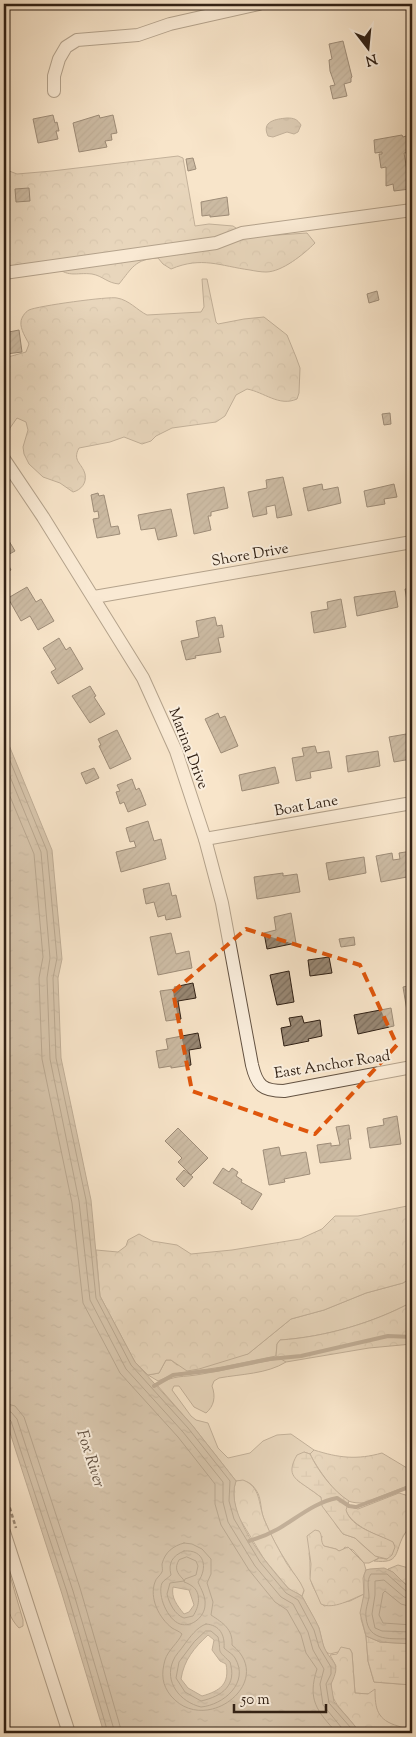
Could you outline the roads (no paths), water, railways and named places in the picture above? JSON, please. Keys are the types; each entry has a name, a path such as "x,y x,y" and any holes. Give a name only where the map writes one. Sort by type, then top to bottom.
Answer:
{"street":[{"path":"54,91 54,76 59,59 66,47 77,40 138,35 170,24 259,4"},
{"path":"4,273 216,243 242,233 412,210"},
{"name":"Marina Drive","path":"4,459 94,597 143,678 176,751 205,839 222,903 252,1065 259,1084"},
{"name":"Shore Drive","path":"94,597 412,542"},
{"name":"Boat Lane","path":"205,839 412,803"},
{"name":"East Anchor Road","path":"259,1084 268,1090 284,1091 412,1067"},
{"path":"4,1532 69,1733"}],"water":[{"path":"295,119 300,123 298,132 294,134 287,132 273,137 268,136 266,127 268,124 274,120"},
{"name":"Fox River","path":"4,733 52,850 62,959 58,978 61,1058 91,1200 100,1296 135,1362 192,1425 236,1481 234,1494 236,1508 242,1523 259,1552 287,1587 302,1596 314,1617 324,1647 336,1667 331,1684 334,1702 355,1726 358,1733 104,1733 62,1594 4,1414","holes":["173,1587 189,1590 194,1605 189,1612 184,1614 177,1604 173,1595","208,1635 214,1640 212,1650 220,1661 226,1664 227,1671 225,1682 222,1686 214,1692 202,1696 188,1688 181,1679 190,1655"]},
{"path":"384,1568 393,1572 412,1591 412,1644 380,1642 366,1636 360,1613 364,1594 364,1575 366,1570"}],"waterway":[{"path":"154,1386 173,1375 216,1370 270,1359 301,1356 388,1336 412,1337"},
{"path":"249,1541 275,1531 329,1500 337,1498 349,1506 356,1507 412,1486"}]}
